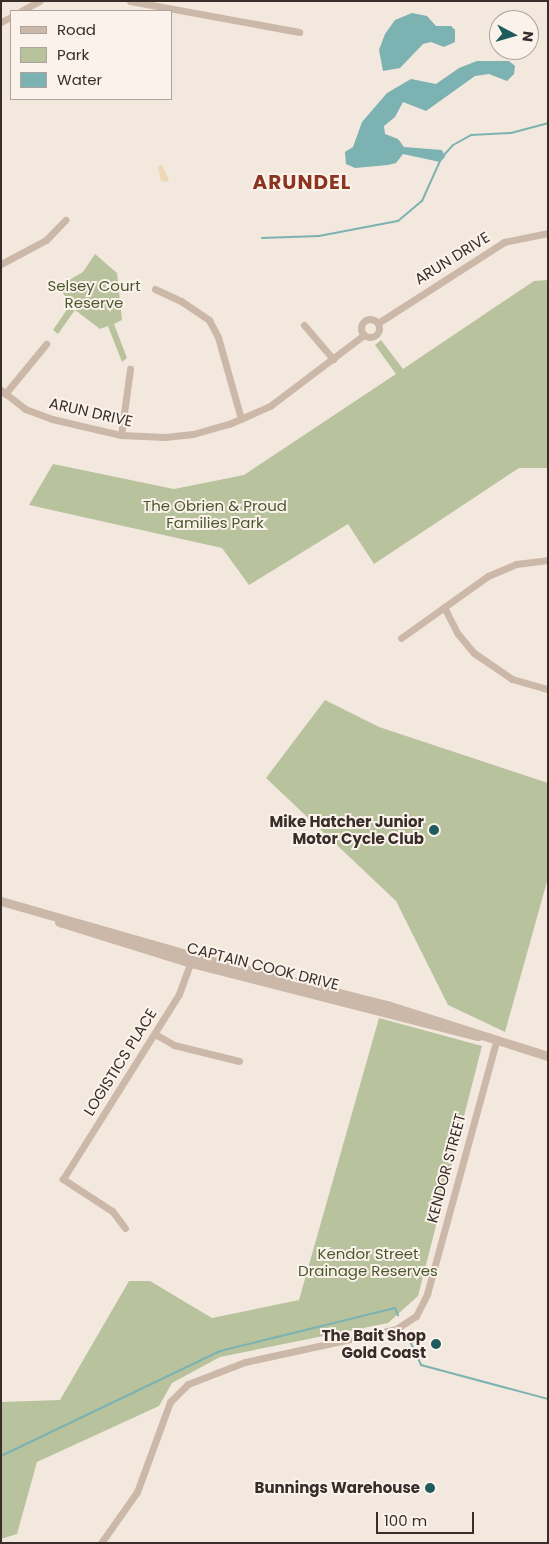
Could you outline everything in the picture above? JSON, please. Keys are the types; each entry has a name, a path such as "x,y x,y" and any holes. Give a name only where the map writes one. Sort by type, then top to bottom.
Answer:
{"street":[{"path":"23,10 39,1"},
{"path":"130,1 299,32"},
{"path":"1,264 46,240 65,220"},
{"name":"ARUN DRIVE","path":"378,323 504,242 548,233"},
{"path":"155,289 181,300 209,320 218,337 241,419"},
{"path":"373,319 378,323 376,335 364,335 361,326 364,321 373,319"},
{"path":"304,325 333,359"},
{"name":"ARUN DRIVE","path":"3,392 25,409 52,419 121,435 165,437 193,434 241,419 270,406 364,335"},
{"path":"3,392 46,344"},
{"path":"121,435 130,369"},
{"path":"401,638 488,576 516,564 548,560"},
{"path":"444,607 458,634 474,653 512,679 548,689"},
{"name":"CAPTAIN COOK DRIVE","path":"1,901 192,959 377,1002 467,1028 496,1042 548,1056"},
{"name":"LOGISTICS PLACE","path":"124,1228 112,1210 63,1179 184,985 192,959"},
{"path":"155,1034 174,1045 239,1062"},
{"name":"KENDOR STREET","path":"101,1543 111,1526 137,1492 170,1402 188,1384 245,1362 396,1329 416,1316 427,1294 496,1042"}],"green space":[{"name":"Selsey Court Reserve","path":"95,254 117,273 122,320 114,324 127,358 122,362 108,326 100,329 75,310 58,334 53,330 70,305 59,286 83,272"},
{"name":"The Obrien & Proud Families Park","path":"548,280 548,468 519,468 374,564 348,524 249,585 222,548 29,505 53,464 174,489 244,475 396,374 375,345 381,340 403,369 534,281"},
{"name":"Mike Hatcher Junior Motor Cycle Club","path":"325,700 379,727 548,783 548,878 505,1032 448,1005 396,901 266,778"},
{"name":"Kendor Street Drainage Reserves","path":"379,1018 482,1046 418,1296 388,1323 220,1357 172,1383 159,1406 37,1462 17,1534 1,1539 1,1402 60,1400 129,1281 150,1281 212,1318 299,1300"}],"sand":[{"path":"161,164 169,179 167,182 161,181 158,167"}],"water":[{"path":"412,13 427,16 436,26 451,26 455,30 455,42 444,47 431,42 423,44 400,68 383,71 379,50 385,34 395,20"},
{"path":"477,61 509,61 515,66 514,74 507,81 489,74 475,76 426,111 403,102 395,117 384,126 385,134 398,139 404,147 442,150 445,157 440,162 403,154 396,163 388,165 355,168 346,164 345,152 353,147 362,122 387,93 411,79 436,84 459,68"}],"waterway":[{"path":"444,155 453,145 471,135 511,133 548,123"},
{"path":"262,238 319,236 398,221 422,201 440,161"},
{"path":"1,1456 220,1351 395,1308 398,1315"},
{"path":"409,1339 421,1365 548,1399"}],"place":[{"name":"Mike Hatcher Junior Motor Cycle Club","path":"434,830"},
{"name":"The Bait Shop Gold Coast","path":"436,1344"},
{"name":"Bunnings Warehouse","path":"430,1488"}],"district":[{"name":"ARUNDEL","path":"302,182"}]}
